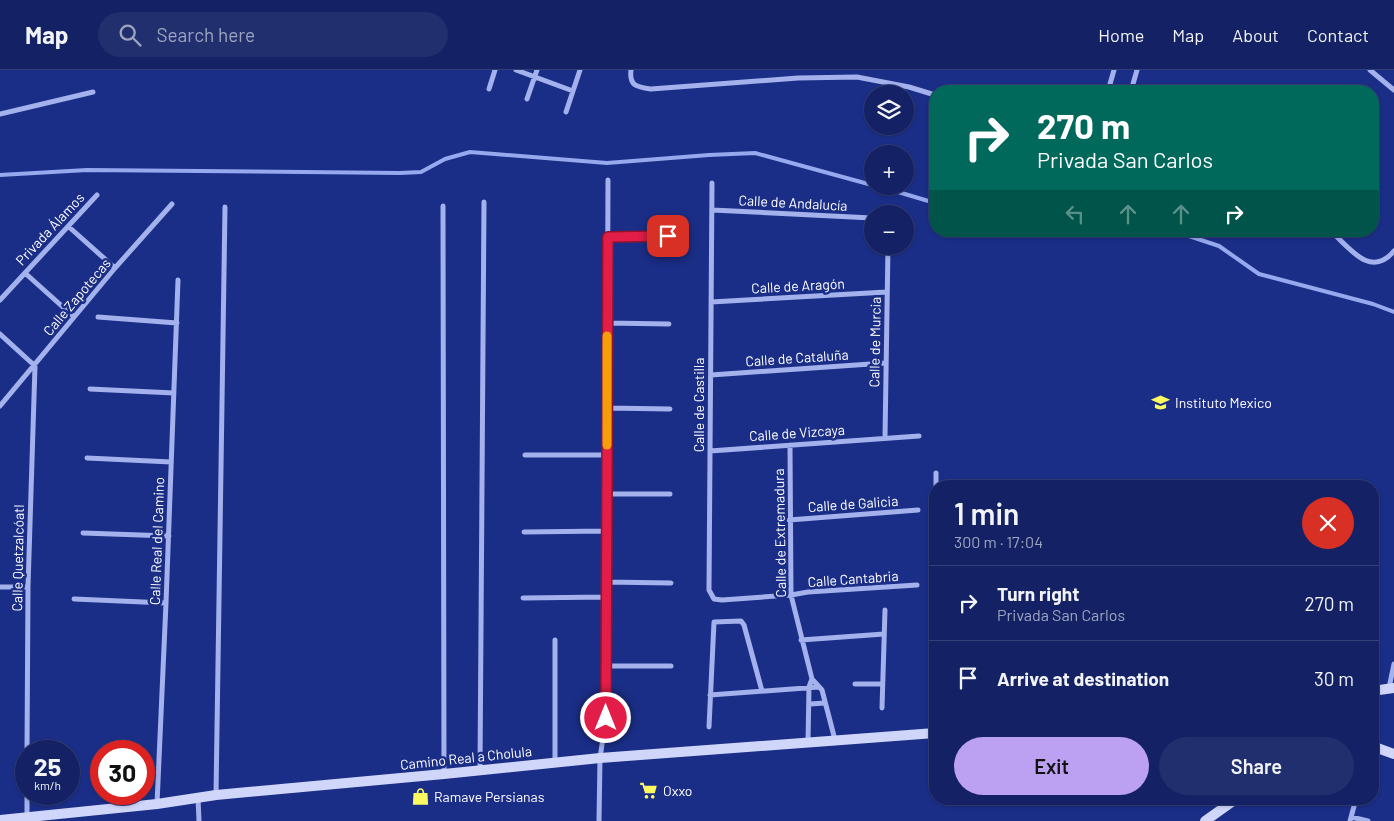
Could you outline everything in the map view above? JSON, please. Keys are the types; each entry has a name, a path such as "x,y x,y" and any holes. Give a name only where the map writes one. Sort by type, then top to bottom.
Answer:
{"main road":[{"path":"1379,690 1392,688"},
{"name":"Camino Real a Cholula","path":"0,820 27,819 157,804 216,795 555,762 929,733"},
{"path":"1379,749 1394,754"},
{"path":"1204,821 1227,805"}],"street":[{"path":"489,89 495,70"},
{"path":"516,70 573,91"},
{"path":"527,99 537,70"},
{"path":"566,112 580,70"},
{"path":"631,70 630,79 633,84 641,88 651,89 798,78 857,77 909,87 929,93"},
{"path":"1110,85 1114,70"},
{"path":"1133,85 1138,70"},
{"path":"1370,70 1394,90"},
{"path":"0,114 93,92"},
{"path":"599,821 600,758 606,718 608,180"},
{"name":"Calle de Castilla","path":"712,183 709,590 714,599"},
{"name":"Privada Álamos","path":"0,300 97,196"},
{"path":"480,770 484,202"},
{"name":"Calle Zapotecas","path":"0,406 115,268 172,204"},
{"path":"443,206 444,774"},
{"path":"216,795 225,207"},
{"name":"Calle de Andalucía","path":"712,210 864,218"},
{"path":"69,227 115,268"},
{"path":"608,237 668,236"},
{"path":"1337,237 1366,262 1385,260 1394,251"},
{"name":"Calle de Murcia","path":"885,438 888,255"},
{"path":"25,273 74,317"},
{"name":"Calle Real del Camino","path":"157,804 178,280"},
{"name":"Calle de Aragón","path":"711,302 887,292"},
{"path":"98,317 177,323"},
{"path":"607,323 669,324"},
{"path":"0,334 35,366"},
{"name":"Calle de Cataluña","path":"711,375 885,363"},
{"name":"Calle Quetzalcóatl","path":"27,740 28,587 35,366"},
{"path":"90,389 174,393"},
{"path":"607,408 670,409"},
{"name":"Calle de Vizcaya","path":"710,451 920,436"},
{"name":"Calle de Extremadura","path":"790,445 791,595 812,679 822,690 835,740"},
{"path":"526,455 607,456"},
{"path":"87,458 172,462"},
{"path":"936,473 936,480"},
{"path":"607,494 670,494"},
{"name":"Calle de Galicia","path":"789,520 918,510"},
{"path":"524,532 606,531"},
{"path":"83,533 169,536"},
{"path":"606,582 671,583"},
{"name":"Calle Cantabria","path":"714,599 722,600 808,592 917,586"},
{"path":"0,587 28,587"},
{"path":"523,598 606,597"},
{"path":"74,599 166,603"},
{"path":"882,708 885,610"},
{"path":"709,727 714,622 720,620 741,621 744,625 762,691"},
{"path":"801,640 884,634"},
{"path":"555,640 555,762"},
{"path":"1392,688 1394,664"},
{"path":"606,666 671,666"},
{"path":"808,742 809,687 812,679"},
{"path":"855,684 882,684"},
{"path":"710,694 819,686"},
{"path":"810,704 825,702"},
{"path":"198,798 199,821"},
{"path":"27,805 27,819"},
{"path":"1354,805 1351,819 1368,821"}],"waterway":[{"path":"0,175 87,170 400,173 421,172 445,159 470,152 607,163 755,153 864,183"},
{"path":"908,195 929,201"},
{"path":"1192,237 1219,246 1259,274 1373,304 1394,312"}],"slow traffic":[{"path":"607,336 607,445"}],"place":[{"name":"Instituto Mexico","path":"1161,403"},
{"name":"Oxxo","path":"649,791"},
{"name":"Ramave Persianas","path":"420,797"}],"route":[{"path":"606,718 608,237 668,236"}]}
